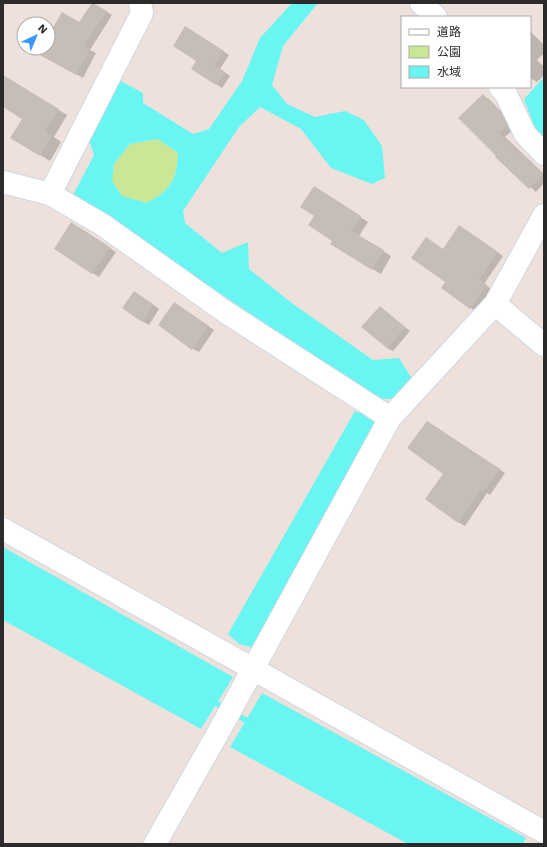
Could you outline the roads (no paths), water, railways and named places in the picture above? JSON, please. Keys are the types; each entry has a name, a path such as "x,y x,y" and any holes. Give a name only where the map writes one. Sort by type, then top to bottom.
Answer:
{"street":[{"path":"50,194 142,13 140,3"},
{"path":"421,3 435,16"},
{"path":"501,88 506,94 525,134 544,154"},
{"path":"3,182 50,194 103,225 227,313 390,418"},
{"path":"155,844 254,668 390,418 495,304 544,215"},
{"path":"495,304 544,345"},
{"path":"3,529 254,668 544,833 538,844"}],"water":[{"path":"292,3 318,3 283,46 272,85 287,104 315,117 345,111 364,120 382,146 385,178 372,184 331,168 301,129 260,107 239,127 183,211 185,223 222,253 248,242 249,269 293,304 373,360 399,358 414,382 394,399 378,399 73,195 94,155 87,134 117,79 143,93 143,103 193,134 209,129 242,81 260,38","holes":["158,139 178,153 176,171 171,184 161,194 147,203 122,196 112,181 114,164 130,144"]},
{"path":"544,77 544,137 536,131 524,99"},
{"path":"355,411 372,418 376,428 254,648 239,644 228,634"},
{"path":"3,547 233,677 201,729 3,620"},
{"path":"262,693 526,838 523,844 408,844 230,747"}],"waterway":[{"path":"210,700 253,724"}]}
